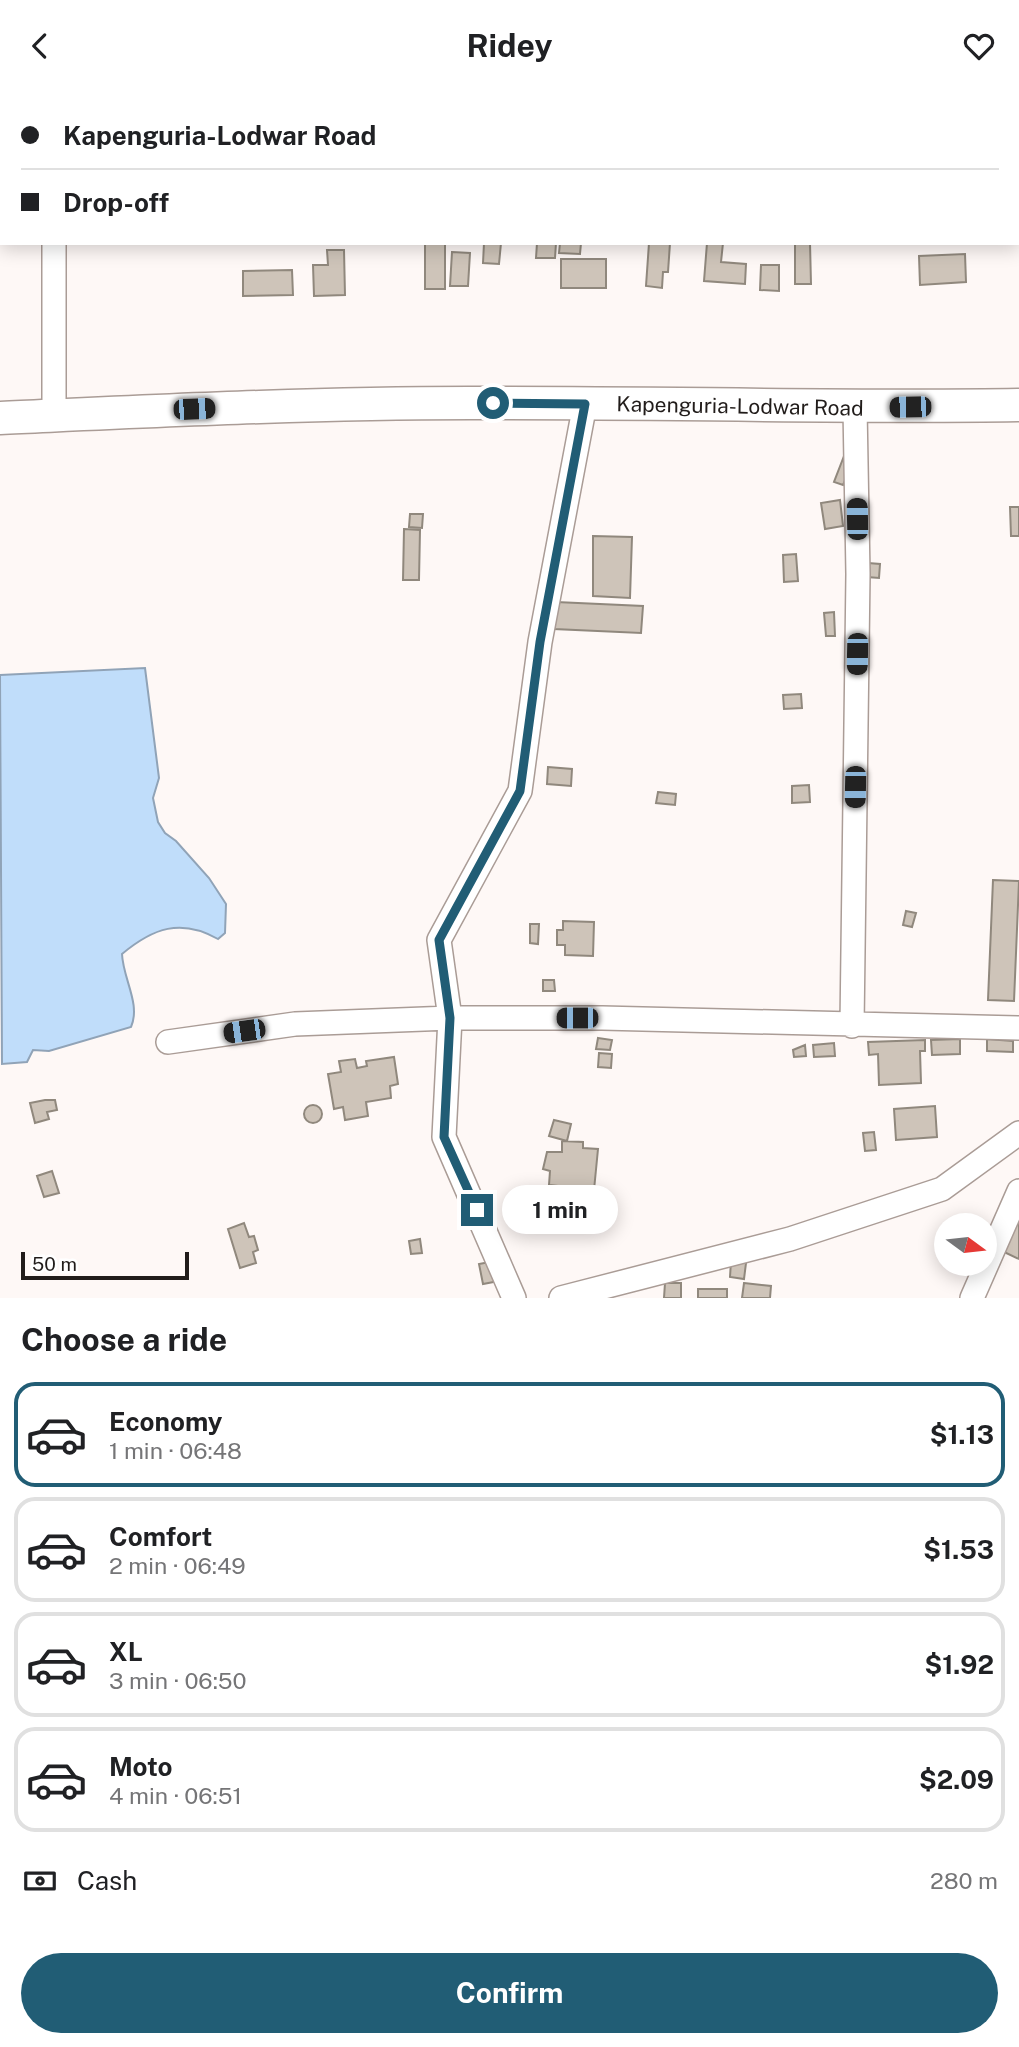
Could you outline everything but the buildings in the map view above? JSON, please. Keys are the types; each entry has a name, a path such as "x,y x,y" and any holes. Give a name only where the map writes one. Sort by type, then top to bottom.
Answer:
{"highway":[{"name":"Kapenguria-Lodwar Road","path":"0,418 291,406 585,404 855,408 1019,405"}],"street":[{"path":"50,250 54,415"},
{"path":"514,1298 444,1137 450,1018 439,940 520,791 540,642 585,404"},
{"path":"852,1026 858,574 855,408"},
{"path":"168,1042 295,1024 450,1018 602,1018 1019,1028"},
{"path":"561,1298 790,1239 942,1189 1019,1133"},
{"path":"972,1298 1019,1191"}],"water":[{"path":"145,668 159,778 153,798 158,822 165,833 176,841 209,878 226,904 225,933 218,939 192,929 180,928 156,932 145,938 122,954 133,1000 134,1018 131,1027 49,1051 33,1050 27,1062 2,1064 0,675"}],"route":[{"path":"477,1210 444,1137 450,1018 439,940 520,791 540,642 585,404 493,403"}]}
